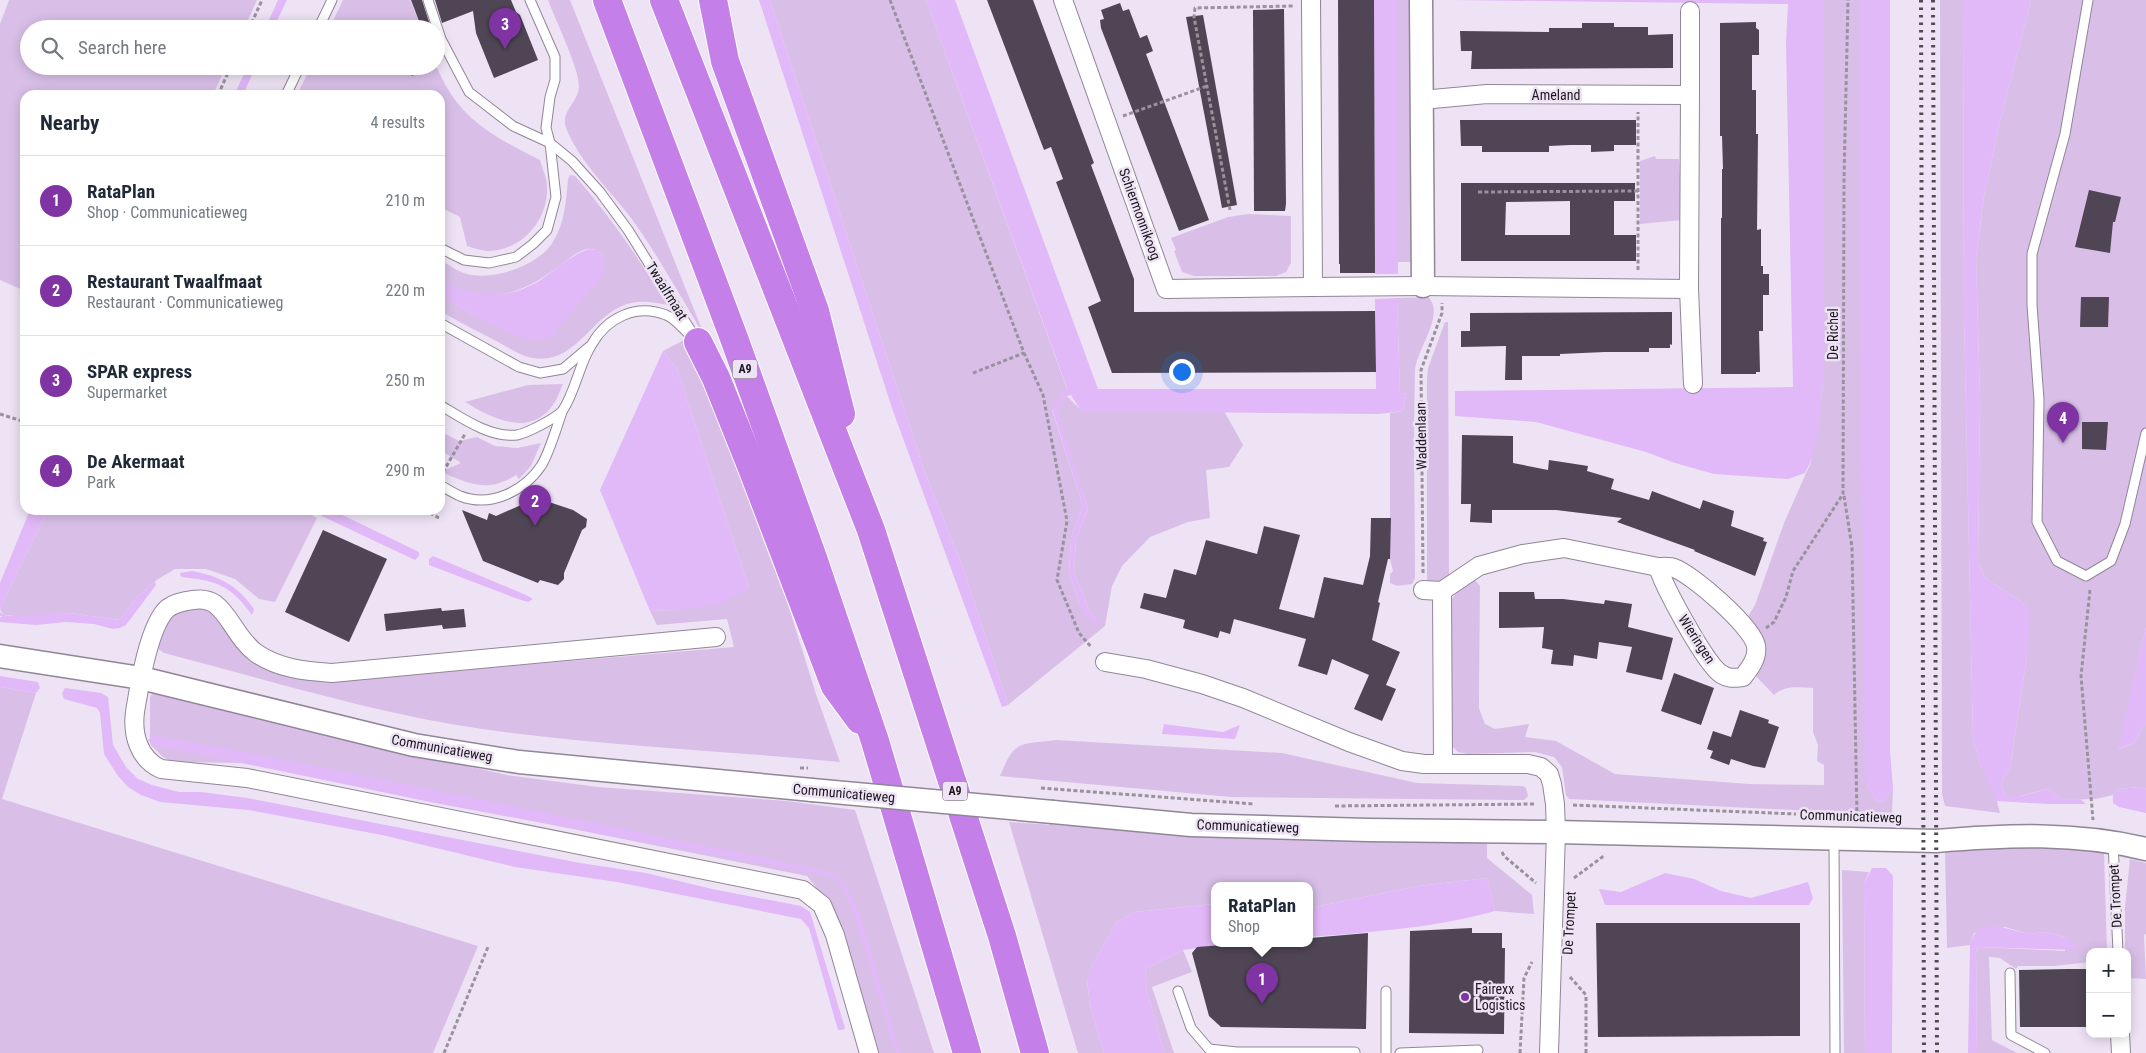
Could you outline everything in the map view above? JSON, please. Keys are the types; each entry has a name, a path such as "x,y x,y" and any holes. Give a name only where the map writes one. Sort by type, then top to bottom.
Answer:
{"highway":[{"name":"A9","path":"608,0 734,338 875,741 967,1053"},
{"name":"A9","path":"664,0 871,530 1002,936 1036,1053"},
{"name":"A9","path":"713,0 725,61 815,311 871,530"},
{"name":"A9","path":"698,342 716,378 752,468 835,686 875,741"}],"street":[{"name":"Schiermonnikoog","path":"1063,0 1166,289 1432,286"},
{"path":"1421,0 1422,100 1432,286 1689,289"},
{"path":"1311,3 1313,287"},
{"path":"1690,11 1689,289 1693,384"},
{"name":"Ameland","path":"1422,100 1487,94 1690,95"},
{"name":"Wieringen","path":"1442,591 1479,566 1523,554 1564,548 1658,567 1673,568 1720,600 1750,634 1756,645 1756,657 1743,677 1730,678 1719,673 1685,622 1662,581 1658,567"},
{"path":"1423,590 1442,591 1443,764"},
{"path":"716,637 332,673 303,671 278,665 256,653 238,636 222,611 214,603 200,599 186,600 169,608 158,620 141,678 135,717 136,736 141,752 150,764 161,769 247,778 803,890 822,905 835,935 869,1053"},
{"name":"Communicatieweg","path":"0,656 141,678 362,733 423,746 519,762 1053,812 1191,824 1368,830 1936,840 1990,836 2050,835 2113,841 2146,849"},
{"path":"1104,662 1146,669 1202,684 1243,698 1349,742 1402,761 1424,764 1528,764 1541,767 1549,774 1552,784 1556,832"},
{"name":"De Trompet","path":"1549,1053 1556,832"},
{"path":"2120,1038 2120,1053"}],"lane":[{"path":"322,20 332,0"},
{"name":"Twaalfmaat","path":"428,0 435,20"},
{"path":"445,250 464,260 489,263 516,257 533,244 546,230 556,197 550,143 546,128 550,97 555,80 555,57 530,0"},
{"path":"2088,0 2065,134 2032,254 2032,305 2039,400 2037,522 2057,561 2086,576 2111,561 2125,524 2146,433"},
{"name":"Twaalfmaat","path":"445,47 469,92 513,126 550,143 572,161 600,192 628,230 698,342"},
{"path":"288,90 296,75"},
{"name":"Twaalfmaat","path":"445,488 461,496 475,500 504,497 526,484 542,464 562,412 592,344 605,326 619,316 634,311 650,311 667,315 698,342"},
{"name":"Twaalfmaat","path":"445,326 519,367 540,373 563,369 592,344"},
{"path":"445,408 471,423 499,434 516,435 534,429 562,412"},
{"path":"1834,838 1835,1053"},
{"name":"De Trompet","path":"2113,841 2118,948"},
{"path":"2010,973 2011,1035 2045,1053"},
{"path":"1178,991 1191,1028 1209,1049 1237,1052 1355,1052"},
{"path":"1386,991 1386,1053"},
{"path":"1400,1053 1478,1050"}],"path":[{"path":"253,20 262,0"},
{"path":"890,0 1024,353 1043,395 1067,521 1057,580 1079,633 1104,662"},
{"name":"De Richel","path":"1848,0 1844,179 1843,494 1852,547 1857,817"},
{"path":"1230,210 1194,17 1195,8 1311,3"},
{"path":"220,90 227,75"},
{"path":"1107,122 1207,86"},
{"path":"1638,95 1638,288"},
{"path":"1478,192 1638,192"},
{"name":"Waddenlaan","path":"1423,590 1421,370 1442,313 1432,286"},
{"path":"973,373 1024,353"},
{"path":"0,414 20,420"},
{"path":"445,469 471,423"},
{"path":"1750,634 1762,631 1774,622 1786,597 1793,571 1843,494"},
{"path":"433,515 441,519"},
{"path":"2093,572 2081,676 2093,801 2093,821"},
{"name":"Communicatieweg","path":"790,767 800,768"},
{"name":"Communicatieweg","path":"1040,787 1257,804"},
{"path":"1325,806 1536,804"},
{"name":"Communicatieweg","path":"1554,804 1798,814"},
{"path":"1500,805 1497,832 1499,848 1504,856 1535,882 1540,890"},
{"name":"De Trompet","path":"1572,880 1610,851 1612,807"},
{"name":"Communicatieweg","path":"1847,816 1865,817"},
{"path":"2083,820 2102,821"},
{"path":"444,1053 488,947"},
{"path":"1520,1053 1524,978 1535,955"},
{"name":"De Trompet","path":"1568,968 1569,976 1586,995 1586,1053"}],"shaded area":[{"path":"9,0 257,0 248,20 20,20 20,75 222,75 215,90 20,90 20,289 0,280 0,24"},
{"path":"278,0 287,0 277,20 269,20"},
{"path":"343,0 410,0 418,20 333,20"},
{"path":"548,0 570,0 705,337 649,244 628,214 578,152 566,128 567,111 578,92 578,78"},
{"path":"759,0 770,0 925,473 963,567 1008,705 1002,707 893,411"},
{"path":"770,0 926,0 1067,389 1052,410 1083,506 1071,538 1069,573 1080,605 1097,621 1091,614 1074,573 1076,539 1088,509 1056,410 1067,396 1082,411 1224,411 1243,445 1229,467 1206,470 1210,518 1188,522 1150,537 1122,566 1112,586 1105,626 1008,705 963,567 925,473"},
{"path":"926,0 955,0 1098,389 1376,389 1375,299 1397,298 1400,393 1406,394 1403,411 1379,414 1081,411 1071,395 1067,396 1057,410 1088,509 1076,539 1074,573 1091,614 1101,624 1095,625 1087,617 1080,605 1069,573 1071,538 1083,506 1052,409 1067,388"},
{"path":"1374,0 1397,0 1398,274 1375,274"},
{"path":"1397,0 1412,0 1413,262 1397,262"},
{"path":"1451,0 1823,0 1823,386 1814,452 1805,473 1788,479 1714,474 1675,463 1646,452 1536,422 1455,416 1455,391 1793,387 1786,43 1788,4"},
{"path":"1823,0 1860,0 1867,785 1877,802 1884,801 1893,788 1892,815 1569,799 1566,795 1562,767 1554,757 1535,752 1468,754 1458,752 1451,745 1450,602 1459,589 1474,579 1480,586 1479,708 1485,724 1495,729 1529,724 1525,737 1556,741 1615,774 1749,784 1824,785 1824,765 1817,761 1818,745 1813,732 1813,688 1787,688 1774,695 1753,673 1747,618 1755,605 1784,523 1811,462 1823,386"},
{"path":"1859,0 1890,0 1890,751 1893,788 1884,801 1877,802 1865,778"},
{"path":"1940,0 1963,0 1964,314 1973,739 1981,766 1994,790 2000,813 1945,806 1942,794"},
{"path":"1963,0 2031,0 1998,129 1984,196 1976,258 1980,397 1978,562 1985,578 2026,605 2031,612 2027,655 2010,768 2001,786 2006,796 2021,796 2048,789 2063,800 2080,799 2086,804 1997,801 1981,766 1973,739 1964,314"},
{"path":"2031,0 2146,0 2146,627 2119,749 2134,743 2146,722 2146,789 2138,787 2120,789 2113,795 2096,799 2063,800 2048,789 2020,796 2006,796 2001,786 2010,768 2027,655 2026,605 1985,578 1978,562 1980,397 1976,258 1984,196 1998,129"},
{"path":"244,75 252,75 245,90 236,90"},
{"path":"307,75 441,75 455,99 478,123 506,142 540,160 547,186 543,211 538,222 521,240 511,246 499,250 486,251 467,246 460,217 445,210 445,90 299,90"},
{"path":"1655,156 1656,159 1679,159 1682,220 1640,224 1640,161"},
{"path":"570,175 575,176 588,191 612,222 668,305 639,302 622,306 610,313 560,355 547,358 533,358 520,354 445,314 445,299 517,335 604,256 594,250 583,250 532,284 516,291 499,295 476,294 445,282 445,263 464,273 478,276 502,273 527,264 537,258 553,242 560,227"},
{"path":"1248,214 1291,216 1291,263 1286,272 1276,276 1194,276 1182,272 1171,238 1228,217"},
{"path":"589,249 596,250 604,256 604,274 550,338 529,339 503,330 445,299 445,282 481,294 507,293 520,290 546,276"},
{"path":"1428,297 1433,304 1434,313 1415,371 1415,578 1412,584 1397,586 1390,583 1390,574 1393,571 1390,559 1390,413 1403,411 1406,394 1400,393 1397,298"},
{"path":"1445,322 1448,322 1449,575 1436,590 1427,585 1427,378 1428,368"},
{"path":"684,340 698,363 759,512 816,694 840,762 612,744 476,728 358,704 164,653 158,649 161,629 177,611 200,607 213,614 239,647 267,668 287,676 337,681 734,647 727,619 657,625 650,611 677,610 749,588 677,369 663,351"},
{"path":"663,351 677,369 749,588 718,605 650,611 600,490"},
{"path":"563,384 555,402 546,413 535,420 524,423 500,419 465,402 528,385"},
{"path":"445,434 459,441 477,437 495,446 517,448 541,443 531,466 519,479 516,475 496,484 479,485 445,474 445,470 461,463 445,453"},
{"path":"28,515 46,515 0,610 0,583"},
{"path":"46,515 311,515 317,518 275,602 259,599 235,579 206,569 175,569 155,581 136,598 120,620 69,613 24,617 4,615 0,610"},
{"path":"320,515 342,515 419,552 419,556 415,560"},
{"path":"433,556 533,599 528,602 515,598 429,565 429,559"},
{"path":"192,571 220,579 235,588 254,609 252,615 229,590 204,580 181,577 180,573"},
{"path":"155,581 156,585 126,625 120,628 113,629 94,624 66,622 36,625 0,622 2,616 0,616 0,612 10,616 69,613 120,620 136,598"},
{"path":"2146,627 2146,722 2134,743 2118,749"},
{"path":"0,676 38,682 40,688 36,693 0,687"},
{"path":"0,687 36,693 2,799 478,946 433,1053 0,1053"},
{"path":"65,688 101,693 108,697 113,745 126,767 138,779 152,785 179,792 201,792 247,798 580,863 646,873 712,889 801,906 810,912 845,1028 838,1030 809,928 801,919 617,882 515,867 382,835 248,810 160,802 141,795 128,787 118,776 104,754 100,713 97,708 64,699 62,693"},
{"path":"159,690 374,745 507,775 598,787 787,801 855,810 934,1053 879,1053 827,901 807,876 244,763 174,762 163,757 150,744 150,698 151,695"},
{"path":"1164,724 1223,732 1240,725 1235,739 1162,734"},
{"path":"152,735 298,762 823,870 837,875 845,883 861,917 900,1053 896,1053 856,921 842,886 834,877 435,803 159,746 148,741"},
{"path":"1056,740 1282,753 1417,783 1523,786 1526,788 1528,796 1524,800 1231,797 1000,776 1010,755 1020,746"},
{"path":"2139,787 2146,789 2146,813 2119,807 2113,803 2113,795 2120,789"},
{"path":"1009,822 1277,839 1487,843 1487,858 1532,895 1534,914 1495,911 1487,878 1419,886 1313,907 1313,882 1211,882 1211,904 1135,912 1116,923 1092,966 1087,981 1090,1006 1104,1053 1078,1053"},
{"path":"2045,847 2104,853 2107,948 2086,948 2086,962 2054,966 2018,966 2016,969 2000,958 1989,957 1992,1040 2017,1053 1977,1053 1976,952 1978,947 2065,951 2065,937 2045,932 2029,934 2005,927 1974,933 1970,945 1947,948 1945,851"},
{"path":"2130,859 2146,863 2146,934 2144,935 2146,979 2131,978 2131,948 2125,948 2125,907"},
{"path":"1872,868 1886,868 1893,876 1892,1053 1865,1053 1864,884"},
{"path":"1842,870 1869,872 1864,884 1865,1053 1844,1053"},
{"path":"1665,873 1694,879 1721,891 1751,898 1808,882 1813,898 1809,905 1605,905 1599,889 1621,892"},
{"path":"1487,878 1495,911 1449,922 1380,931 1313,937 1313,907 1419,886"},
{"path":"1211,904 1211,946 1183,950 1145,969 1147,991 1164,1053 1104,1053 1090,1006 1087,980 1092,966 1116,923 1135,912"},
{"path":"1993,925 2029,934 2045,932 2065,937 2077,946 2077,950 1978,947 1976,952 1977,1053 1968,1053 1970,945 1978,930"},
{"path":"1183,950 1192,972 1152,987 1174,1053 1164,1053 1147,991 1145,969"}],"building":[{"path":"411,0 422,0 428,20 419,20"},
{"path":"435,0 511,0 516,12 520,15 538,60 494,78 476,33 473,11 445,22 445,20 441,20"},
{"path":"987,0 1033,0 1094,163 1091,165 1134,279 1134,312 1375,311 1376,372 1112,373 1088,307 1101,301 1056,182 1063,179 1051,147 1044,150"},
{"path":"1338,0 1374,0 1375,273 1340,273"},
{"path":"1120,3 1123,11 1129,9 1140,38 1147,35 1153,51 1146,54 1209,220 1179,231 1101,28 1100,20 1104,19 1101,10"},
{"path":"1284,9 1285,211 1254,211 1253,10"},
{"path":"1203,15 1237,205 1222,208 1186,17"},
{"path":"1756,22 1756,28 1759,30 1759,55 1752,55 1752,90 1756,90 1756,134 1758,134 1757,230 1761,229 1761,266 1763,266 1763,274 1769,274 1769,295 1763,295 1763,331 1759,331 1760,372 1756,372 1756,374 1721,374 1721,218 1723,169 1722,136 1720,136 1720,23"},
{"path":"1582,23 1614,23 1614,27 1648,27 1648,35 1673,34 1673,68 1471,69 1472,51 1461,51 1460,31 1549,32 1549,28 1582,28"},
{"path":"1460,120 1636,120 1636,145 1614,145 1614,151 1591,152 1591,145 1570,145 1549,146 1549,152 1482,152 1482,146 1461,146"},
{"path":"1461,183 1635,183 1635,201 1614,201 1614,235 1636,235 1636,261 1461,261","holes":["1570,201 1570,235 1505,235 1506,202"]},
{"path":"2089,190 2121,197 2115,222 2113,222 2110,253 2075,247"},
{"path":"2081,297 2109,297 2108,327 2080,327"},
{"path":"1672,312 1672,345 1670,344 1670,348 1649,348 1649,352 1522,356 1522,380 1505,380 1506,346 1461,347 1461,331 1470,331 1470,313"},
{"path":"2082,422 2108,422 2106,450 2082,449"},
{"path":"1462,435 1513,436 1513,463 1548,470 1549,460 1588,466 1587,471 1614,479 1611,489 1649,500 1652,491 1700,509 1703,500 1734,511 1731,526 1764,538 1763,541 1767,542 1755,576 1695,550 1617,522 1622,518 1556,510 1492,510 1492,523 1470,522 1471,504 1461,504"},
{"path":"537,498 573,510 587,519 586,527 582,530 564,573 564,579 558,585 540,580 538,583 483,561 462,510 487,520 489,513 496,516"},
{"path":"1371,518 1391,518 1390,559 1388,559 1378,602 1380,603 1372,640 1400,652 1386,685 1396,689 1382,721 1354,709 1369,675 1332,659 1327,675 1298,666 1306,639 1234,619 1230,634 1220,631 1218,638 1183,628 1185,620 1140,608 1144,593 1166,598 1174,569 1196,575 1206,540 1257,554 1264,526 1300,535 1279,609 1314,618 1324,577 1363,585 1370,556"},
{"path":"323,530 387,559 349,642 285,612"},
{"path":"1499,592 1534,592 1535,599 1563,599 1604,604 1605,600 1632,604 1628,627 1673,638 1662,680 1626,672 1632,647 1599,642 1597,659 1574,655 1573,666 1551,664 1553,650 1542,648 1544,627 1499,628"},
{"path":"441,608 442,611 464,609 466,627 443,629 442,625 386,631 384,614"},
{"path":"1674,673 1714,688 1701,725 1661,711"},
{"path":"1740,710 1769,720 1768,723 1779,727 1765,768 1731,759 1729,765 1710,758 1713,751 1707,749 1713,731 1731,737"},
{"path":"1596,923 1800,923 1800,1036 1598,1037"},
{"path":"1472,928 1472,933 1502,933 1502,948 1505,948 1504,1034 1409,1033 1410,931"},
{"path":"1368,933 1366,1029 1221,1027 1209,1016 1192,953 1197,947 1313,947 1313,938"},
{"path":"2086,969 2086,1027 2020,1027 2019,970"}],"railway":[{"path":"1921,0 1924,1053"},
{"path":"1933,0 1937,1053"}],"place":[{"name":"SPAR express","path":"505,49"},
{"name":"De Akermaat","path":"2063,443"},
{"name":"Restaurant Twaalfmaat","path":"535,526"},
{"name":"Fairexx Logistics","path":"1465,997"},
{"name":"RataPlan","path":"1262,1004"}]}
